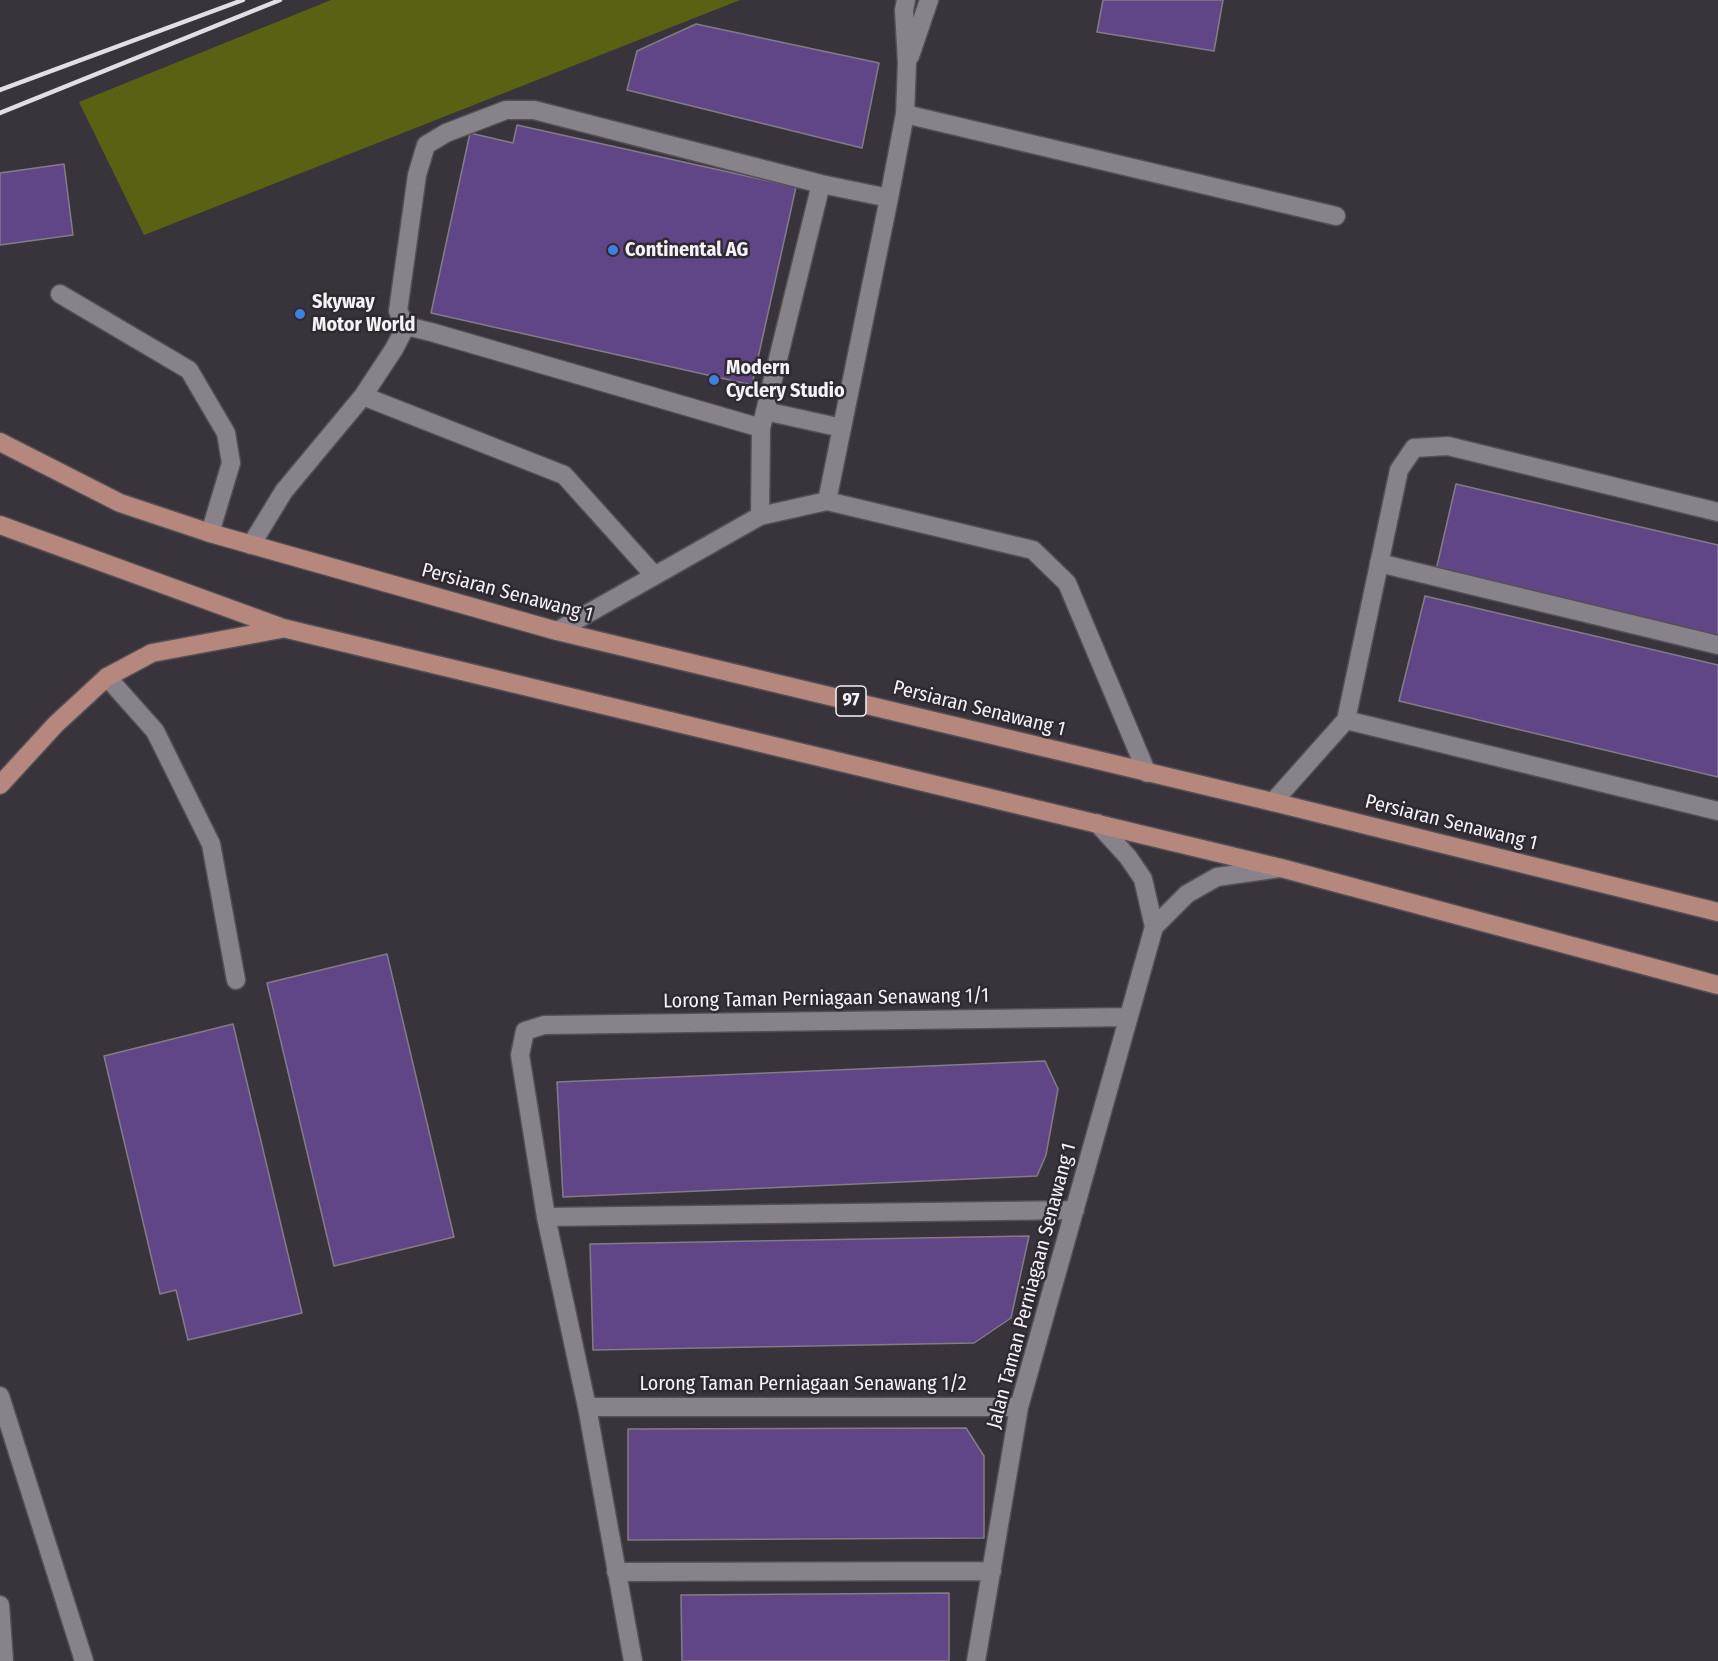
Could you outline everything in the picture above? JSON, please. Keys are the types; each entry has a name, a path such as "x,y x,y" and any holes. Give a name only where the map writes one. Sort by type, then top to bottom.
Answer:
{"main road":[{"name":"Persiaran Senawang 1","path":"0,442 120,503 210,533 557,631 1273,802 1718,912"},
{"path":"0,525 283,628 1281,868 1718,985"},
{"path":"0,785 56,724 107,677 153,653 283,628"}],"street":[{"path":"826,501 905,114 907,63 904,10 906,0"},
{"path":"907,63 929,0"},
{"path":"842,428 763,419 406,326 398,311 417,174 426,145 446,134 506,110 534,110 821,184 889,198"},
{"path":"905,114 1336,216"},
{"path":"760,516 763,419 821,184"},
{"path":"60,294 189,370 226,433 231,463 210,533"},
{"path":"251,545 284,491 363,396 394,349 406,326"},
{"path":"363,396 564,475 654,576"},
{"path":"1273,802 1346,720 1399,470 1414,448 1448,446 1718,512"},
{"path":"557,631 760,516 826,501 1033,550 1067,583 1146,772"},
{"path":"1379,563 1718,645"},
{"path":"107,677 155,731 211,844 236,980"},
{"path":"1346,720 1718,811"},
{"path":"1097,823 1128,857 1143,879 1154,927"},
{"path":"1154,927 1187,894 1217,877 1281,868"},
{"name":"Jalan Taman Perniagaan Senawang 1","path":"976,1661 1019,1407 1154,927"},
{"name":"Lorong Taman Perniagaan Senawang 1/1","path":"546,1217 519,1054 525,1031 544,1025 1128,1017"},
{"path":"633,1661 588,1407 546,1217 1075,1210"},
{"path":"0,1396 84,1661"},
{"name":"Lorong Taman Perniagaan Senawang 1/2","path":"588,1407 1019,1407"},
{"path":"616,1572 992,1571"},
{"path":"0,1605 4,1661"}],"green space":[{"path":"331,0 740,0 144,235 79,102"}],"building":[{"path":"1103,0 1223,0 1214,51 1097,32"},
{"path":"696,24 879,63 862,148 627,90 637,51"},
{"name":"Continental AG","path":"517,125 796,187 752,385 431,313 470,133 513,143"},
{"path":"64,164 73,235 0,245 0,173"},
{"path":"1456,484 1718,545 1718,636 1436,570"},
{"path":"1425,596 1718,665 1718,777 1399,701"},
{"path":"387,954 454,1237 334,1266 267,983"},
{"path":"233,1024 302,1313 188,1340 176,1290 160,1294 104,1056"},
{"path":"1045,1061 1058,1089 1046,1155 1037,1176 563,1197 557,1082"},
{"path":"1029,1236 1011,1318 974,1343 593,1350 590,1244"},
{"path":"966,1428 984,1456 984,1538 628,1540 628,1429"},
{"path":"949,1593 949,1661 682,1661 681,1595"}],"railway":[{"path":"0,90 243,0"},
{"path":"0,113 280,0"}],"place":[{"name":"Continental AG","path":"613,250"},
{"name":"Skyway Motor World","path":"300,314"},
{"name":"Modern Cyclery Studio","path":"714,380"}]}
